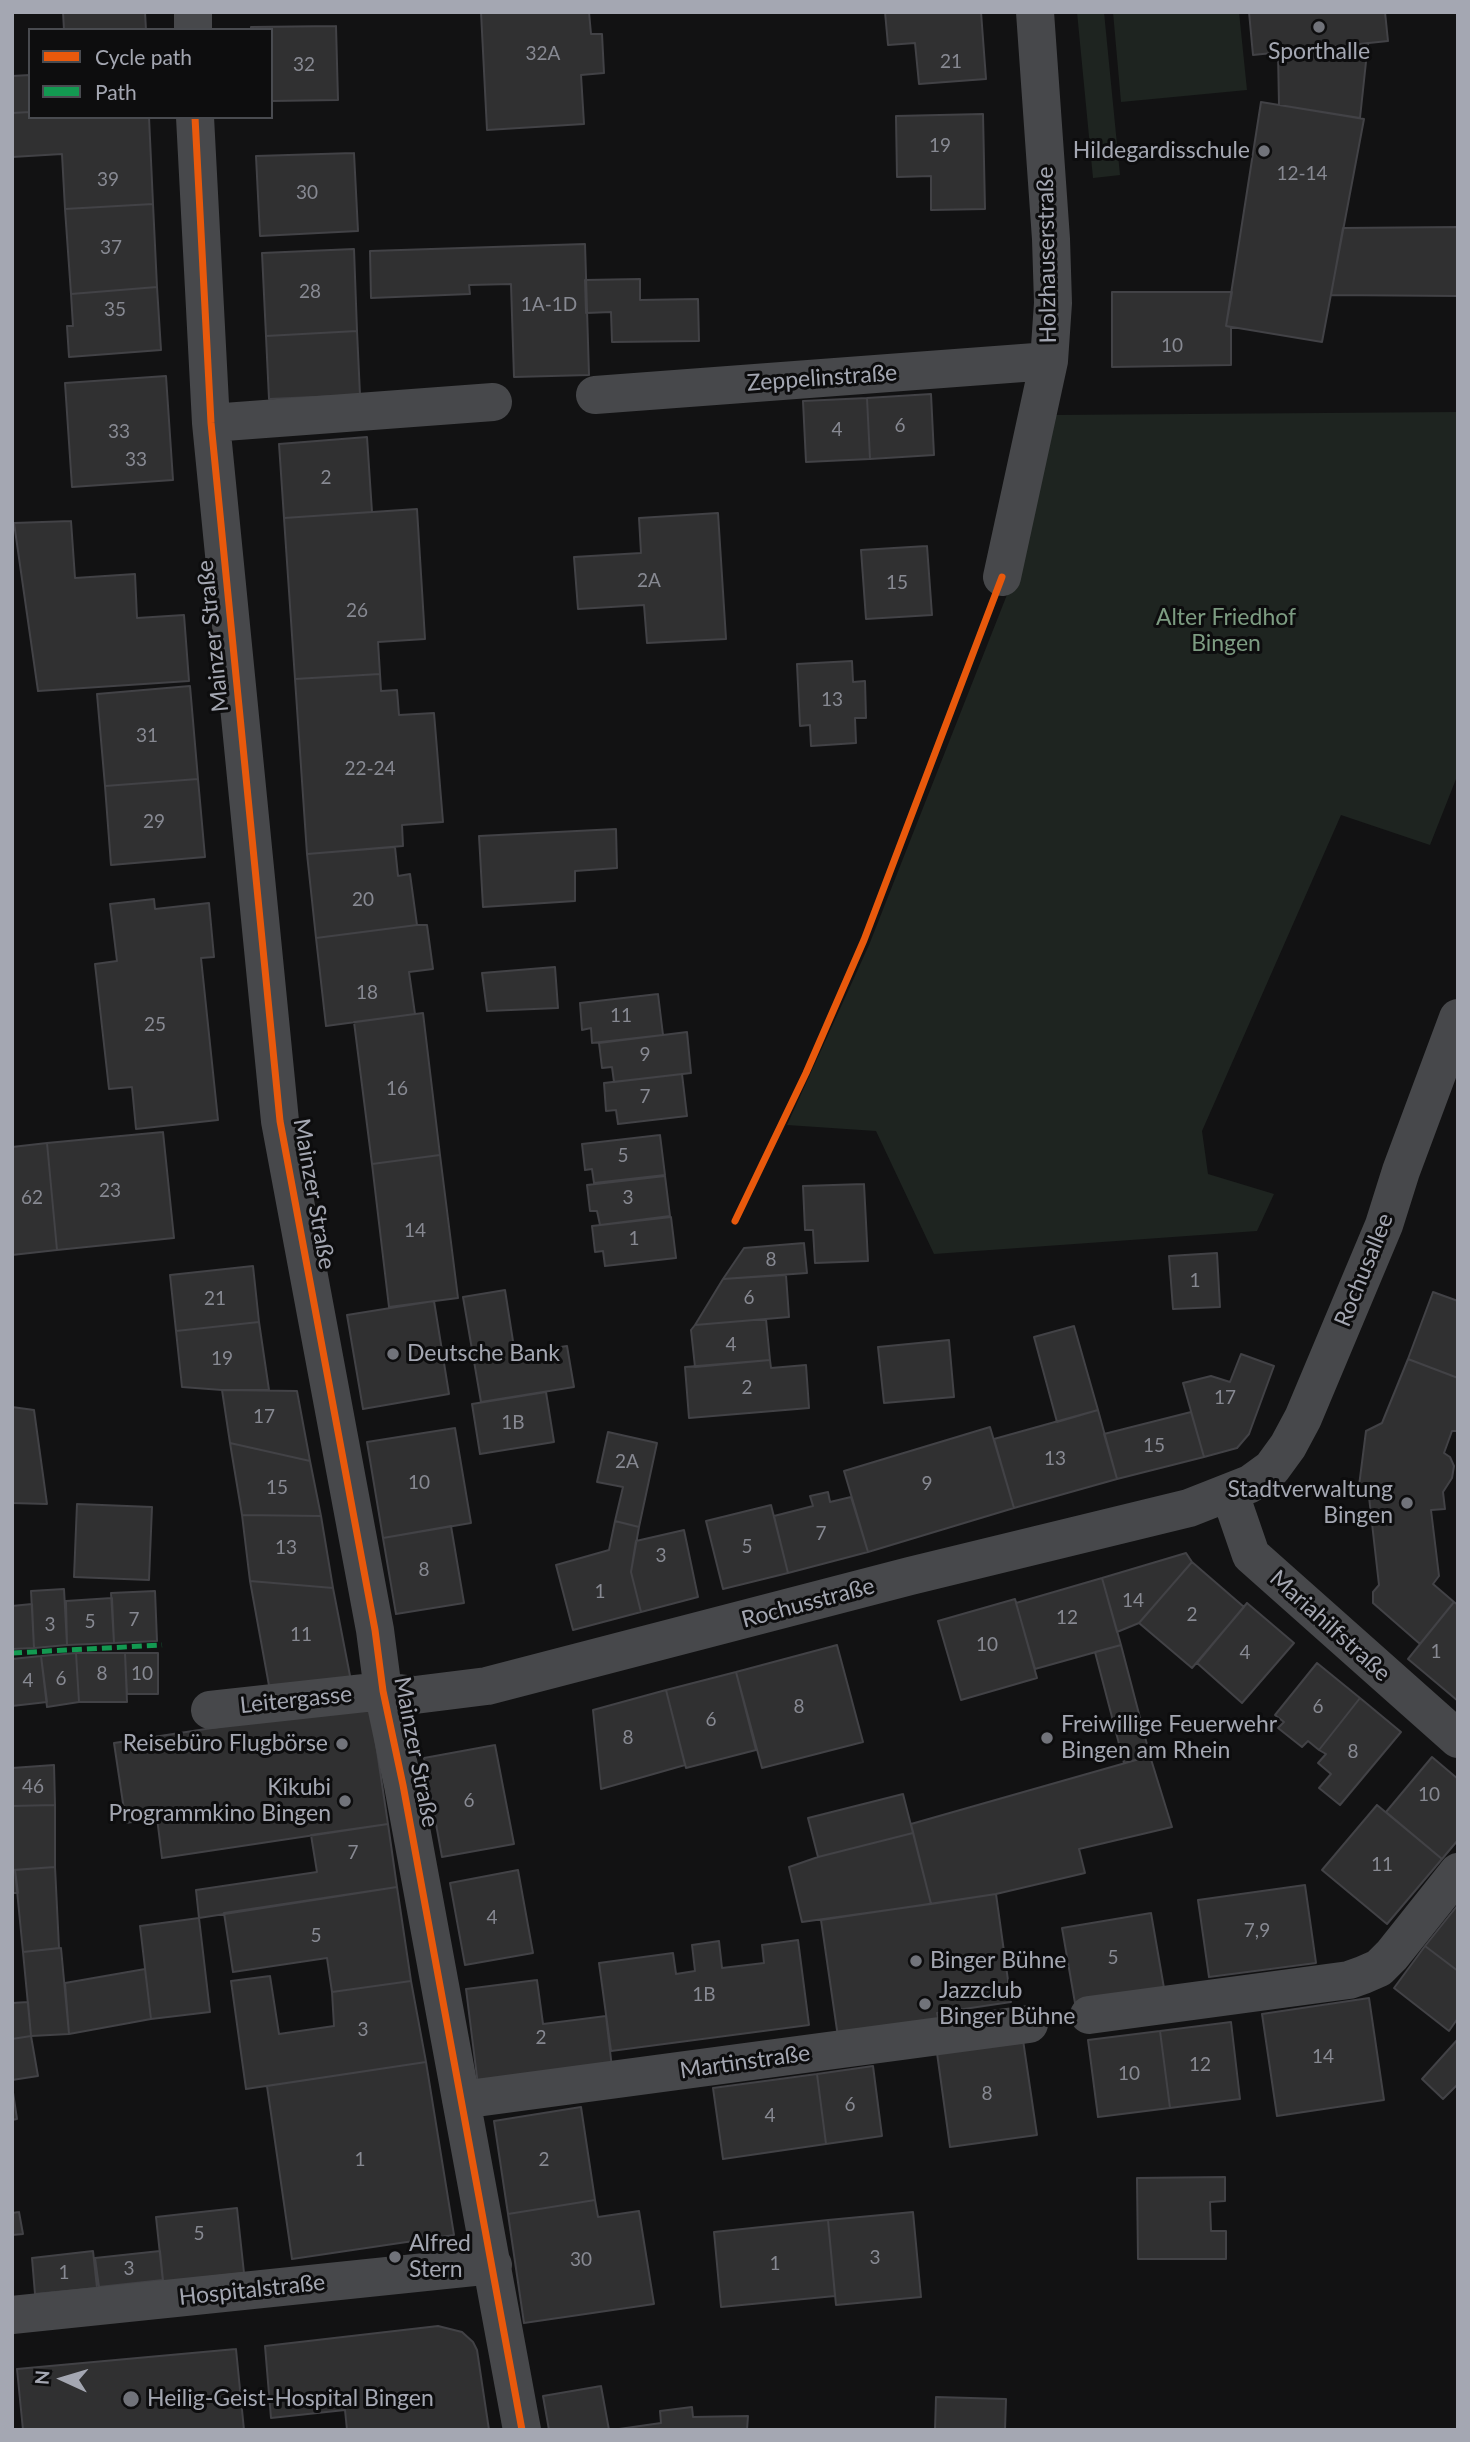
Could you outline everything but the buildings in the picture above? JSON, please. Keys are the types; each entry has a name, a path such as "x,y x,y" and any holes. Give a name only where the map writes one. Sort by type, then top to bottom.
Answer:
{"street":[{"name":"Holzhauserstraße","path":"1002,577 1049,361 1054,303 1035,12"},
{"name":"Mainzer Straße","path":"194,119 211,423 281,1121 375,1630 383,1691 406,1799 522,2430"},
{"name":"Zeppelinstraße","path":"594,395 1049,361"},
{"path":"211,423 493,402"},
{"name":"Rochusallee","path":"1230,1494 1272,1468 1303,1418 1384,1225 1401,1171 1458,1018"},
{"name":"Rochusstraße","path":"383,1691 415,1695 487,1686 910,1576 1189,1508 1230,1494"},
{"name":"Mariahilfstraße","path":"1230,1494 1251,1555 1458,1739"},
{"name":"Leitergasse","path":"210,1710 383,1691"},
{"path":"1089,2015 1349,1980 1363,1975 1379,1968 1392,1955 1458,1872"},
{"name":"Martinstraße","path":"461,2100 1029,2024"},
{"name":"Hospitalstraße","path":"12,2315 493,2265"}],"green space":[{"path":"1077,12 1104,12 1120,175 1093,178"},
{"path":"1113,12 1239,12 1247,90 1121,102"},
{"name":"Alter Friedhof Bingen","path":"1458,412 1458,774 1430,845 1341,815 1202,1131 1208,1174 1274,1194 1257,1231 934,1254 876,1131 787,1125 869,945 1012,582 1054,415"}],"marked path":[{"path":"12,1653 162,1645"}],"cycle path":[{"path":"195,119 211,423 280,1121 375,1630 383,1691 403,1785 522,2430"},
{"path":"735,1221 806,1073 864,940 1002,577"}],"place":[{"name":"Sporthalle","path":"1319,27"},
{"name":"Hildegardisschule","path":"1264,151"},
{"name":"Deutsche Bank","path":"393,1354"},
{"name":"Stadtverwaltung Bingen","path":"1407,1503"},
{"name":"Freiwillige Feuerwehr Bingen am Rhein","path":"1047,1738"},
{"name":"Reisebüro Flugbörse","path":"342,1744"},
{"name":"Kikubi Programmkino Bingen","path":"345,1801"},
{"name":"Binger Bühne","path":"916,1961"},
{"name":"Jazzclub Binger Bühne","path":"925,2004"},
{"name":"Alfred Stern","path":"395,2257"},
{"name":"Heilig-Geist-Hospital Bingen","path":"131,2399"}]}
